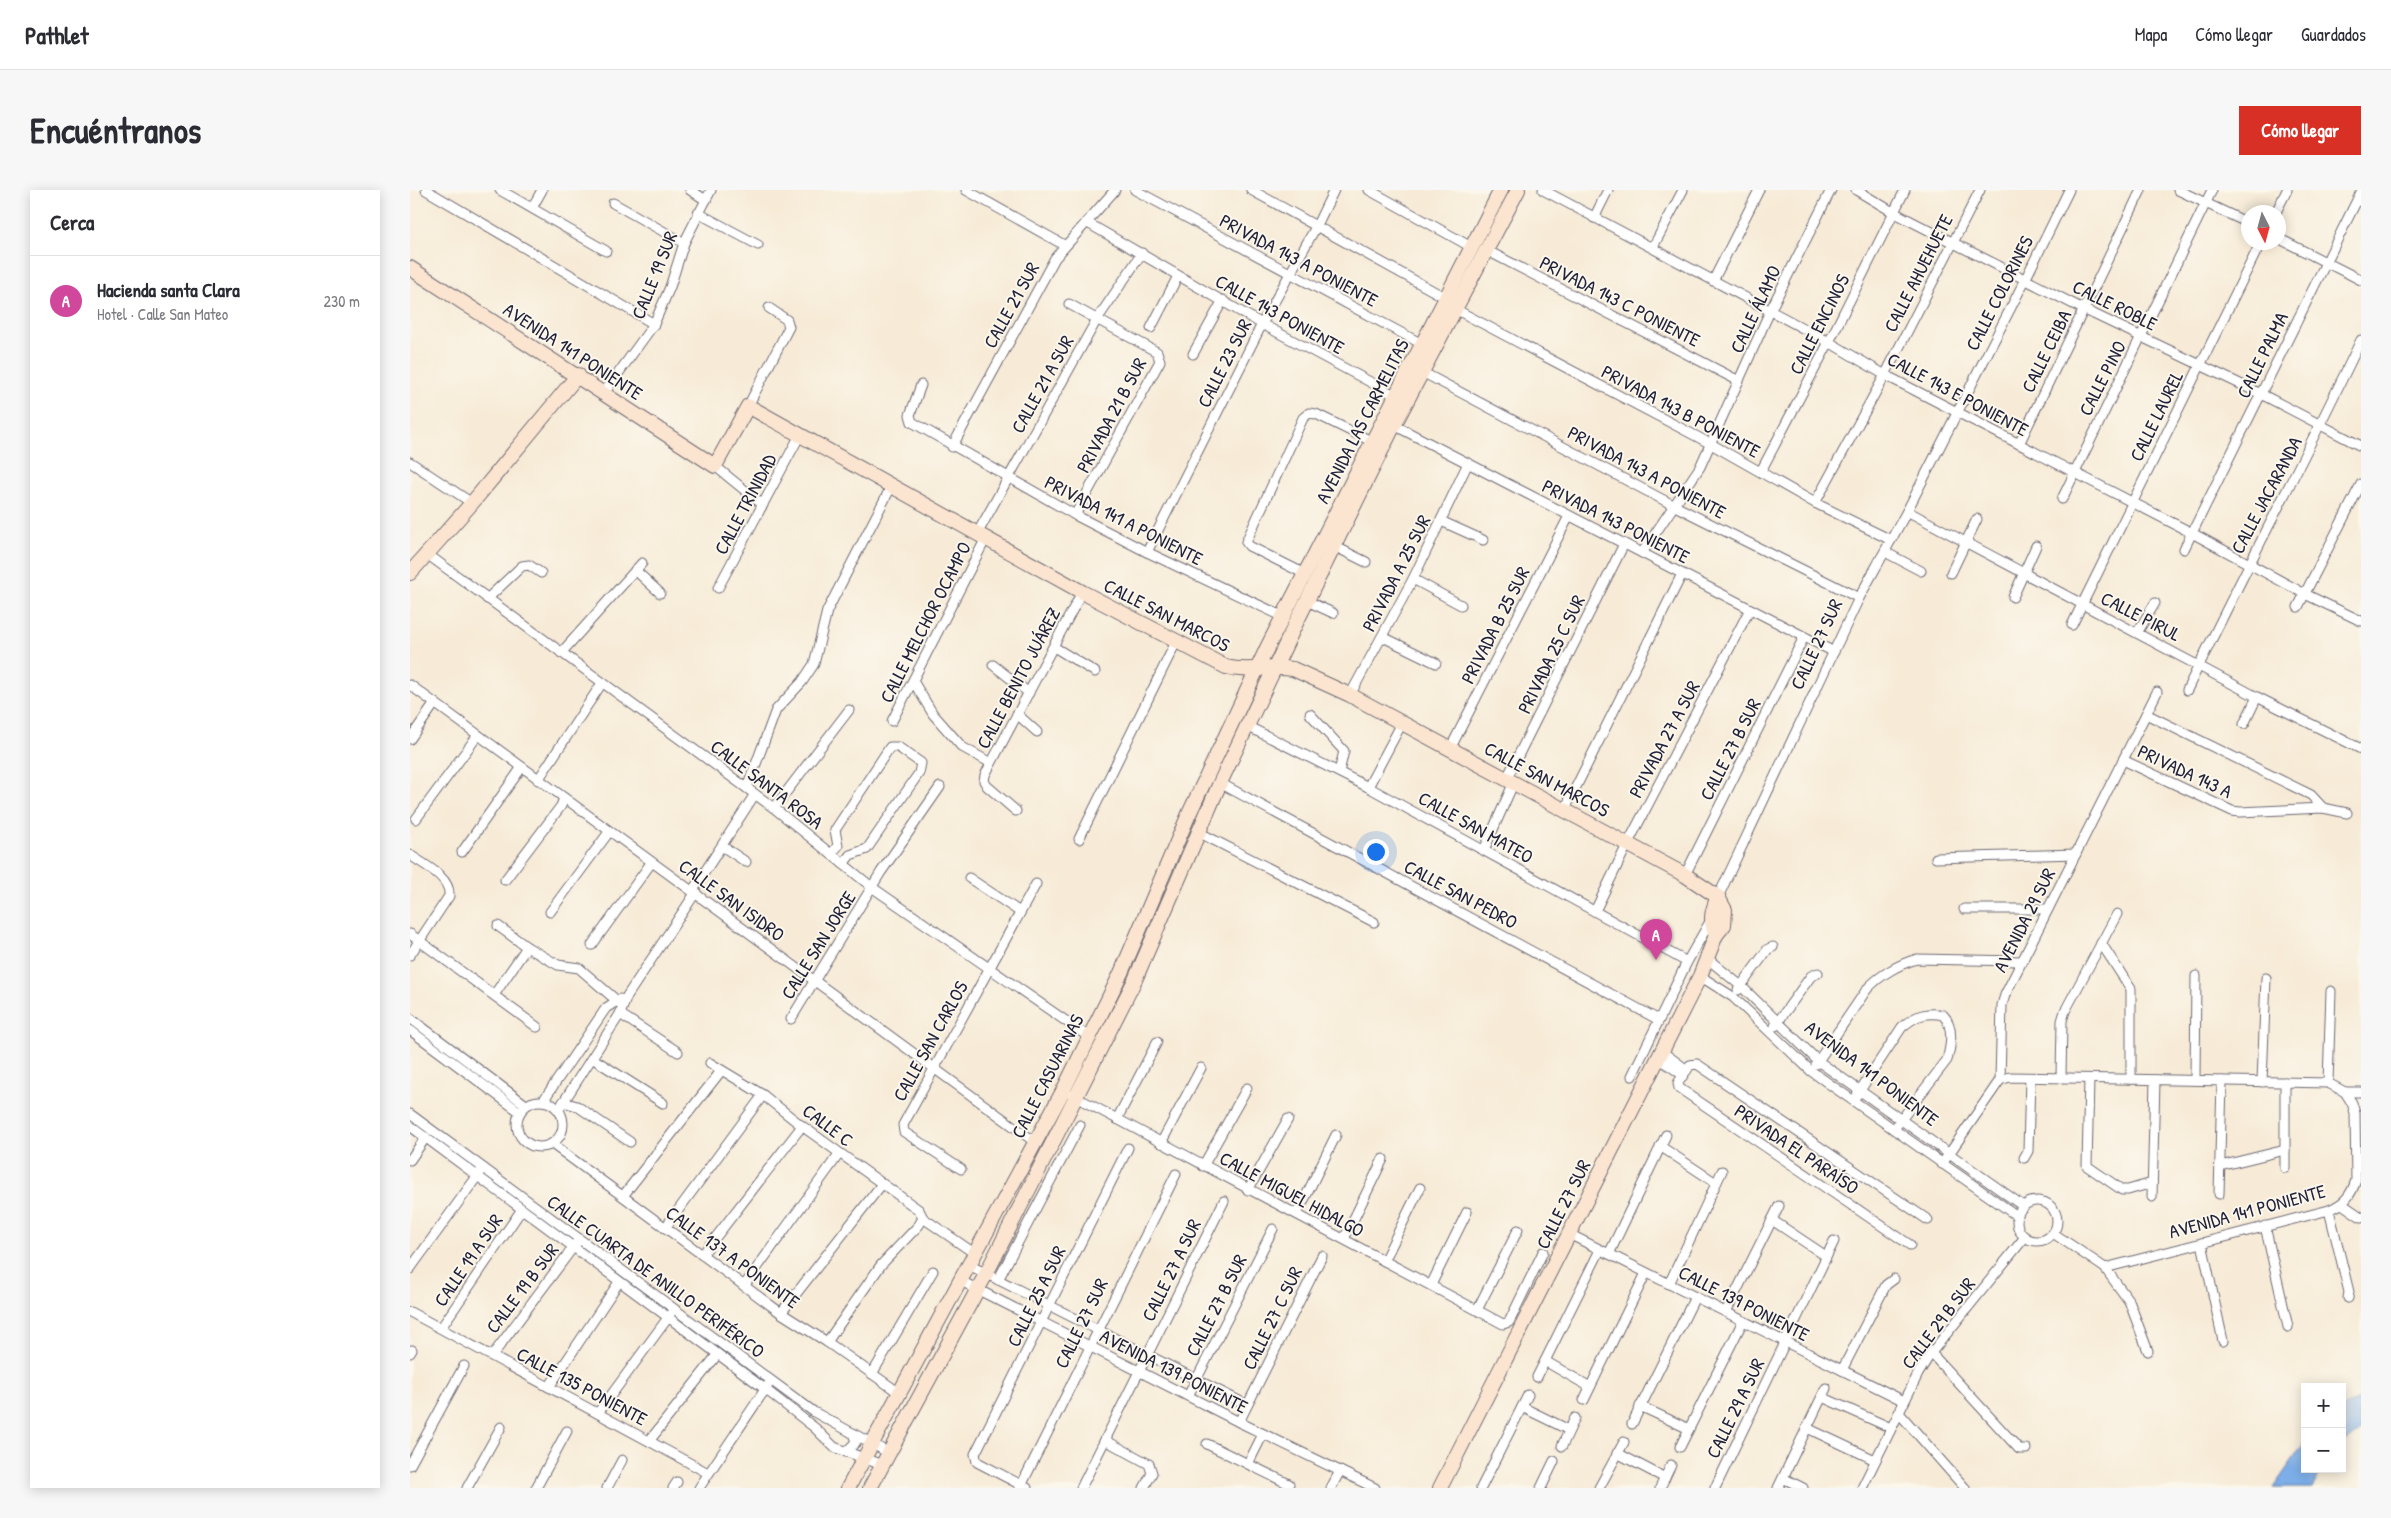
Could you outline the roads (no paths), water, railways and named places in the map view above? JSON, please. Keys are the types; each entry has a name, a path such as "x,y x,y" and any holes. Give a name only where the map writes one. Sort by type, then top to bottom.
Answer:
{"main road":[{"name":"AVENIDA LAS CARMELITAS","path":"1480,249 1501,190"},
{"name":"AVENIDA LAS CARMELITAS","path":"1274,668 1334,546 1388,422 1401,399 1422,372 1451,304 1480,249 1518,190"},
{"name":"AVENIDA 141 PONIENTE","path":"410,268 715,466"},
{"name":"AVENIDA LAS CARMELITAS","path":"1401,399 1422,344 1451,304"},
{"path":"410,573 472,503 578,376"},
{"path":"715,466 748,406"},
{"name":"CALLE SAN MARCOS","path":"748,406 891,488 1176,642 1226,667 1293,669 1350,695 1685,874 1718,897"},
{"name":"AVENIDA LAS CARMELITAS","path":"1258,669 1371,441 1388,422"},
{"name":"CALLE CASUARINAS","path":"848,1488 898,1392 1035,1142 1069,1094 1134,982 1220,783 1274,668"},
{"name":"CALLE CASUARINAS","path":"870,1488 977,1289 992,1277 1069,1094 1089,1037 1121,973 1189,814 1258,669"},
{"name":"CALLE 27 SUR","path":"1716,935 1712,917 1718,897"},
{"name":"CALLE 27 SUR","path":"1440,1488 1700,976 1716,935 1724,925 1726,915 1724,906 1718,897"}],"street":[{"path":"426,190 654,324"},
{"path":"500,190 606,251"},
{"path":"532,208 542,190"},
{"path":"690,190 706,200"},
{"name":"CALLE 19 SUR","path":"604,393 654,324 670,287 684,243 711,190"},
{"path":"966,190 1064,245"},
{"name":"PRIVADA 143 A PONIENTE","path":"1135,190 1422,344"},
{"name":"PRIVADA 143 B PONIENTE","path":"1251,190 1317,225 1451,304 1761,471 1815,503 1892,540"},
{"name":"CALLE 23 SUR","path":"1147,552 1262,324 1317,225 1334,190"},
{"name":"PRIVADA 143 C PONIENTE","path":"1369,190 1480,249 1739,381"},
{"name":"CALLE 143 E PONIENTE","path":"1543,190 1829,342 1885,375 2192,533 2305,594 2361,621"},
{"path":"1594,218 1608,190"},
{"path":"1653,247 1683,190"},
{"path":"1713,281 1759,190"},
{"name":"CALLE ÁLAMO","path":"1642,553 1673,505 1691,482 1711,444 1770,311 1831,190"},
{"name":"CALLE ROBLE","path":"1856,190 1893,212 2026,278 2083,309 2261,394 2361,446"},
{"name":"CALLE ENCINOS","path":"1761,471 1829,342 1904,190"},
{"name":"CALLE AHUEHUETE","path":"1815,503 1885,375 1980,190"},
{"name":"CALLE COLORINES","path":"1956,411 2026,278 2069,190"},
{"name":"CALLE CEIBA","path":"2019,444 2141,190"},
{"path":"2178,190 2241,220"},
{"name":"CALLE PINO","path":"2062,499 2073,472 2142,336 2212,190"},
{"path":"2280,205 2288,190"},
{"name":"CALLE 21 SUR","path":"952,447 1055,258 1110,191"},
{"name":"CALLE PALMA","path":"2184,549 2361,192"},
{"path":"613,203 684,243"},
{"path":"698,213 758,245"},
{"name":"CALLE 143 PONIENTE","path":"1086,222 1262,324 1401,399"},
{"path":"2286,242 2361,280"},
{"name":"CALLE LAUREL","path":"2072,625 2257,250"},
{"name":"CALLE 21 A SUR","path":"981,536 1008,478 1096,321 1142,253"},
{"path":"1151,328 1178,276"},
{"path":"1193,354 1223,300"},
{"path":"1069,304 1096,321"},
{"path":"748,406 789,327 787,320 769,308"},
{"name":"PRIVADA 21 B SUR","path":"1075,515 1160,361 1158,352 1096,321"},
{"name":"CALLE JACARANDA","path":"2188,690 2248,564 2321,426 2361,340"},
{"name":"PRIVADA 143 A PONIENTE","path":"1422,372 1673,505 1859,598"},
{"name":"PRIVADA 141 A PONIENTE","path":"922,385 910,419 952,447 1075,515 1147,552 1284,617"},
{"name":"CALLE 27 SUR","path":"1718,897 1859,598 1892,540 1956,411"},
{"path":"1305,574 1249,546 1246,542 1303,418 1309,413 1316,414 1371,441"},
{"name":"PRIVADA 143 PONIENTE","path":"1388,422 1834,652"},
{"name":"CALLE TRINIDAD","path":"718,588 800,435"},
{"path":"410,462 472,503"},
{"name":"PRIVADA A 25 SUR","path":"1350,695 1413,579 1468,464"},
{"path":"715,466 762,504"},
{"path":"2298,607 2361,484"},
{"path":"630,1142 577,1106 561,1106 543,1101 534,1101 523,1109 517,1119 517,1130 522,1139 531,1146 542,1147 552,1144 559,1138 563,1128 561,1106 592,1058 620,1007 722,846 751,791 776,710 802,682 814,664 827,612 891,488"},
{"name":"CALLE PIRUL","path":"1907,511 2025,572 2083,605 2200,665 2257,697 2361,749"},
{"name":"PRIVADA B 25 SUR","path":"1450,749 1569,516"},
{"path":"1951,573 1977,519"},
{"path":"1441,521 1483,540"},
{"name":"CALLE MELCHOR OCAMPO","path":"892,722 913,682 981,536"},
{"name":"PRIVADA 25 C SUR","path":"1484,850 1511,780 1624,544"},
{"path":"1334,546 1366,562"},
{"path":"2013,597 2036,546"},
{"path":"1885,552 1921,571"},
{"name":"CALLE SANTA ROSA","path":"427,554 774,808 873,888 1089,1037"},
{"path":"487,599 522,566 530,565 541,572"},
{"path":"561,653 638,567 660,593"},
{"path":"1565,809 1682,574"},
{"path":"1413,579 1462,605"},
{"name":"CALLE BENITO JUÁREZ","path":"1016,811 984,781 985,775 1082,592"},
{"path":"1307,601 1333,613"},
{"path":"2137,633 2155,603"},
{"name":"PRIVADA 27 A SUR","path":"1595,911 1628,843 1750,609"},
{"path":"1383,637 1436,664"},
{"name":"CALLE 27 B SUR","path":"1685,874 1804,637"},
{"path":"1079,839 1176,642"},
{"path":"1054,647 1095,672"},
{"path":"993,665 1029,693"},
{"path":"913,682 933,714 962,747 991,763"},
{"path":"538,780 602,683"},
{"name":"CALLE SAN ISIDRO","path":"410,685 1035,1142"},
{"name":"AVENIDA 29 SUR","path":"2000,1080 2002,1005 2005,995 2157,692"},
{"path":"2244,724 2257,697"},
{"path":"410,739 435,703"},
{"path":"774,808 848,710"},
{"path":"1017,714 1037,732"},
{"path":"1310,714 1344,751 1339,772"},
{"path":"2146,714 2311,795 2323,808 2346,813"},
{"path":"1368,787 1402,723"},
{"name":"CALLE SAN MATEO","path":"1247,726 1368,787 1687,962"},
{"path":"416,819 478,735"},
{"path":"831,854 838,846 835,830 890,747 898,747 921,763 919,773 867,849 850,855 843,864"},
{"name":"PRIVADA 143 A","path":"2123,760 2232,811 2323,808"},
{"path":"462,852 522,767"},
{"name":"CALLE SAN PEDRO","path":"1220,783 1659,1020"},
{"name":"CALLE SAN JORGE","path":"791,1019 873,888 881,872 940,787"},
{"path":"505,880 561,806 564,798"},
{"path":"550,912 609,832"},
{"path":"1200,833 1374,922"},
{"path":"722,846 746,862"},
{"path":"1936,858 2076,854"},
{"path":"410,855 447,882 449,890 449,896 410,955"},
{"path":"592,946 651,863"},
{"path":"969,878 1020,912"},
{"name":"CALLE SAN CARLOS","path":"961,1169 902,1129 1036,884"},
{"path":"1964,909 2048,909"},
{"path":"2061,1078 2062,1022 2065,1011 2117,914"},
{"path":"1632,1076 1687,962 1712,917"},
{"path":"498,926 527,947 558,965 579,968 620,1007 678,1052"},
{"path":"410,934 538,1027"},
{"path":"2101,943 2131,990 2131,1079"},
{"path":"1733,996 1768,949 1773,946"},
{"path":"494,995 527,947"},
{"name":"AVENIDA 141 PONIENTE","path":"1708,959 1741,986 1818,1061 2023,1206"},
{"path":"1811,1071 1867,989 1874,982 1906,962 1917,959 2022,961"},
{"path":"1770,1032 1811,976 1818,973"},
{"name":"AVENIDA 141 PONIENTE","path":"1700,976 1733,996 1811,1071 2017,1216"},
{"path":"2195,1080 2196,976"},
{"path":"2262,1082 2266,978"},
{"path":"2328,1083 2331,992"},
{"path":"543,1101 606,1008 620,1007"},
{"path":"1852,1101 1902,1027 1912,1018 1922,1014 1932,1012 1943,1014 1949,1026 1950,1052 1947,1060 1893,1130"},
{"path":"410,1018 450,1054 523,1109"},
{"path":"410,1030 450,1054"},
{"path":"1117,1119 1158,1042"},
{"path":"1660,1055 1685,1072"},
{"path":"592,1058 663,1104"},
{"name":"CALLE C","path":"710,1063 763,1095 839,1154 919,1210 923,1218 971,1258"},
{"name":"PRIVADA EL PARAÍSO","path":"1910,1245 1679,1088 1678,1083 1690,1065 1697,1064 1928,1220"},
{"path":"1161,1143 1201,1068"},
{"path":"623,1196 721,1071"},
{"path":"1942,1164 2000,1080 2010,1077 2328,1083 2345,1092 2361,1092"},
{"path":"2024,1158 2028,1150 2030,1078"},
{"path":"2090,1078 2087,1166 2122,1190 2152,1183"},
{"path":"2152,1197 2155,1080"},
{"path":"2219,1194 2222,1081"},
{"path":"2285,1082 2285,1168"},
{"path":"1203,1166 1247,1088"},
{"name":"AVENIDA 141 PONIENTE","path":"2105,1268 2329,1210 2342,1204 2352,1191 2356,1180 2358,1156 2355,1113 2352,1103 2345,1092"},
{"name":"CALLE MIGUEL HIDALGO","path":"1069,1094 1248,1190 1506,1324 1543,1252"},
{"path":"665,1228 763,1095"},
{"name":"CALLE CUARTA DE ANILLO PERIFÉRICO","path":"410,1114 522,1209 577,1243 619,1282 765,1389 815,1428 834,1447 864,1457 886,1459"},
{"path":"1248,1190 1288,1119"},
{"path":"992,1277 1080,1124"},
{"name":"CALLE CUARTA DE ANILLO PERIFÉRICO","path":"410,1126 480,1172 814,1412 872,1443 886,1459"},
{"path":"702,1255 802,1126"},
{"path":"1297,1214 1336,1134"},
{"path":"1537,1377 1666,1135"},
{"path":"410,1160 426,1137"},
{"name":"CALLE 137 A PONIENTE","path":"552,1144 781,1313 827,1342 898,1392"},
{"path":"1660,1146 1716,1183"},
{"name":"CALLE 25 A SUR","path":"1023,1487 977,1462 975,1458 1128,1148"},
{"path":"2220,1166 2285,1150"},
{"path":"744,1286 839,1154"},
{"path":"1344,1239 1383,1159"},
{"path":"1669,1284 1722,1171"},
{"path":"410,1269 480,1172"},
{"name":"CALLE 27 SUR","path":"1023,1487 1090,1346 1176,1174"},
{"path":"781,1313 882,1184"},
{"path":"1384,1260 1420,1188"},
{"path":"2040,1200 2051,1205 2057,1216 2056,1228 2049,1238 2037,1241 2025,1237 2019,1232 2017,1216 2023,1206 2028,1202 2040,1200"},
{"name":"CALLE 27 A SUR","path":"1081,1488 1224,1201"},
{"path":"2342,1204 2361,1216"},
{"path":"1726,1312 1778,1206"},
{"name":"CALLE 19 A SUR","path":"441,1328 522,1209"},
{"path":"2329,1210 2349,1292 2348,1298"},
{"path":"1431,1285 1467,1212"},
{"path":"827,1342 881,1265 919,1225 923,1218"},
{"path":"1772,1220 1826,1256"},
{"path":"2265,1226 2288,1327"},
{"name":"CALLE 27 B SUR","path":"1188,1396 1273,1229"},
{"path":"1477,1310 1518,1230"},
{"path":"2053,1233 2105,1268 2129,1301 2148,1351"},
{"name":"CALLE 139 PONIENTE","path":"1569,1234 1904,1401"},
{"name":"CALLE 29 B SUR","path":"1863,1484 1904,1401 1931,1354 2025,1237"},
{"name":"CALLE 29 A SUR","path":"1715,1488 1834,1241"},
{"name":"CALLE 19 B SUR","path":"492,1356 577,1243"},
{"path":"2202,1243 2223,1341"},
{"name":"CALLE 27 C SUR","path":"1239,1422 1322,1256"},
{"name":"AVENIDA 139 PONIENTE","path":"971,1258 992,1277 1248,1406"},
{"path":"872,1374 933,1271"},
{"path":"1584,1400 1646,1273"},
{"path":"1842,1370 1886,1285 1894,1279"},
{"name":"AVENIDA 139 PONIENTE","path":"959,1280 1239,1422 1375,1488"},
{"path":"549,1387 619,1282"},
{"path":"1632,1424 1695,1297"},
{"path":"598,1413 674,1310"},
{"name":"CALLE 135 PONIENTE","path":"410,1312 708,1473"},
{"path":"1680,1447 1743,1321"},
{"path":"1931,1354 2020,1449 2026,1449"},
{"path":"650,1440 718,1355"},
{"path":"1545,1361 1590,1387"},
{"path":"410,1465 464,1366"},
{"path":"699,1488 771,1380"},
{"path":"1778,1488 1824,1392 1891,1428"},
{"path":"1481,1488 1528,1395"},
{"path":"1640,1406 1689,1429"},
{"path":"1522,1407 1569,1430"},
{"path":"1899,1413 1965,1488"},
{"path":"1562,1446 1575,1418"},
{"path":"828,1440 828,1430 835,1426 841,1426"},
{"path":"467,1488 501,1427"},
{"path":"1807,1428 1875,1460"},
{"path":"536,1488 567,1431"},
{"path":"846,1452 856,1442 853,1433"},
{"path":"1248,1464 1263,1434"},
{"path":"1105,1440 1149,1464 1152,1473 1147,1487"},
{"path":"1599,1488 1624,1442"},
{"path":"1207,1444 1289,1484"},
{"path":"1617,1452 1665,1478"},
{"path":"607,1488 622,1460"},
{"path":"1541,1488 1554,1461"},
{"path":"1660,1488 1671,1465"},
{"path":"1331,1488 1340,1471"},
{"path":"1783,1478 1803,1488"},
{"path":"1863,1484 1872,1488"}],"water":[{"path":"2361,1399 2361,1431 2346,1442 2346,1428 2346,1406"},
{"path":"2301,1448 2301,1473 2321,1473 2312,1488 2273,1488"}],"place":[{"name":"Hacienda santa Clara","path":"1656,960"}]}
